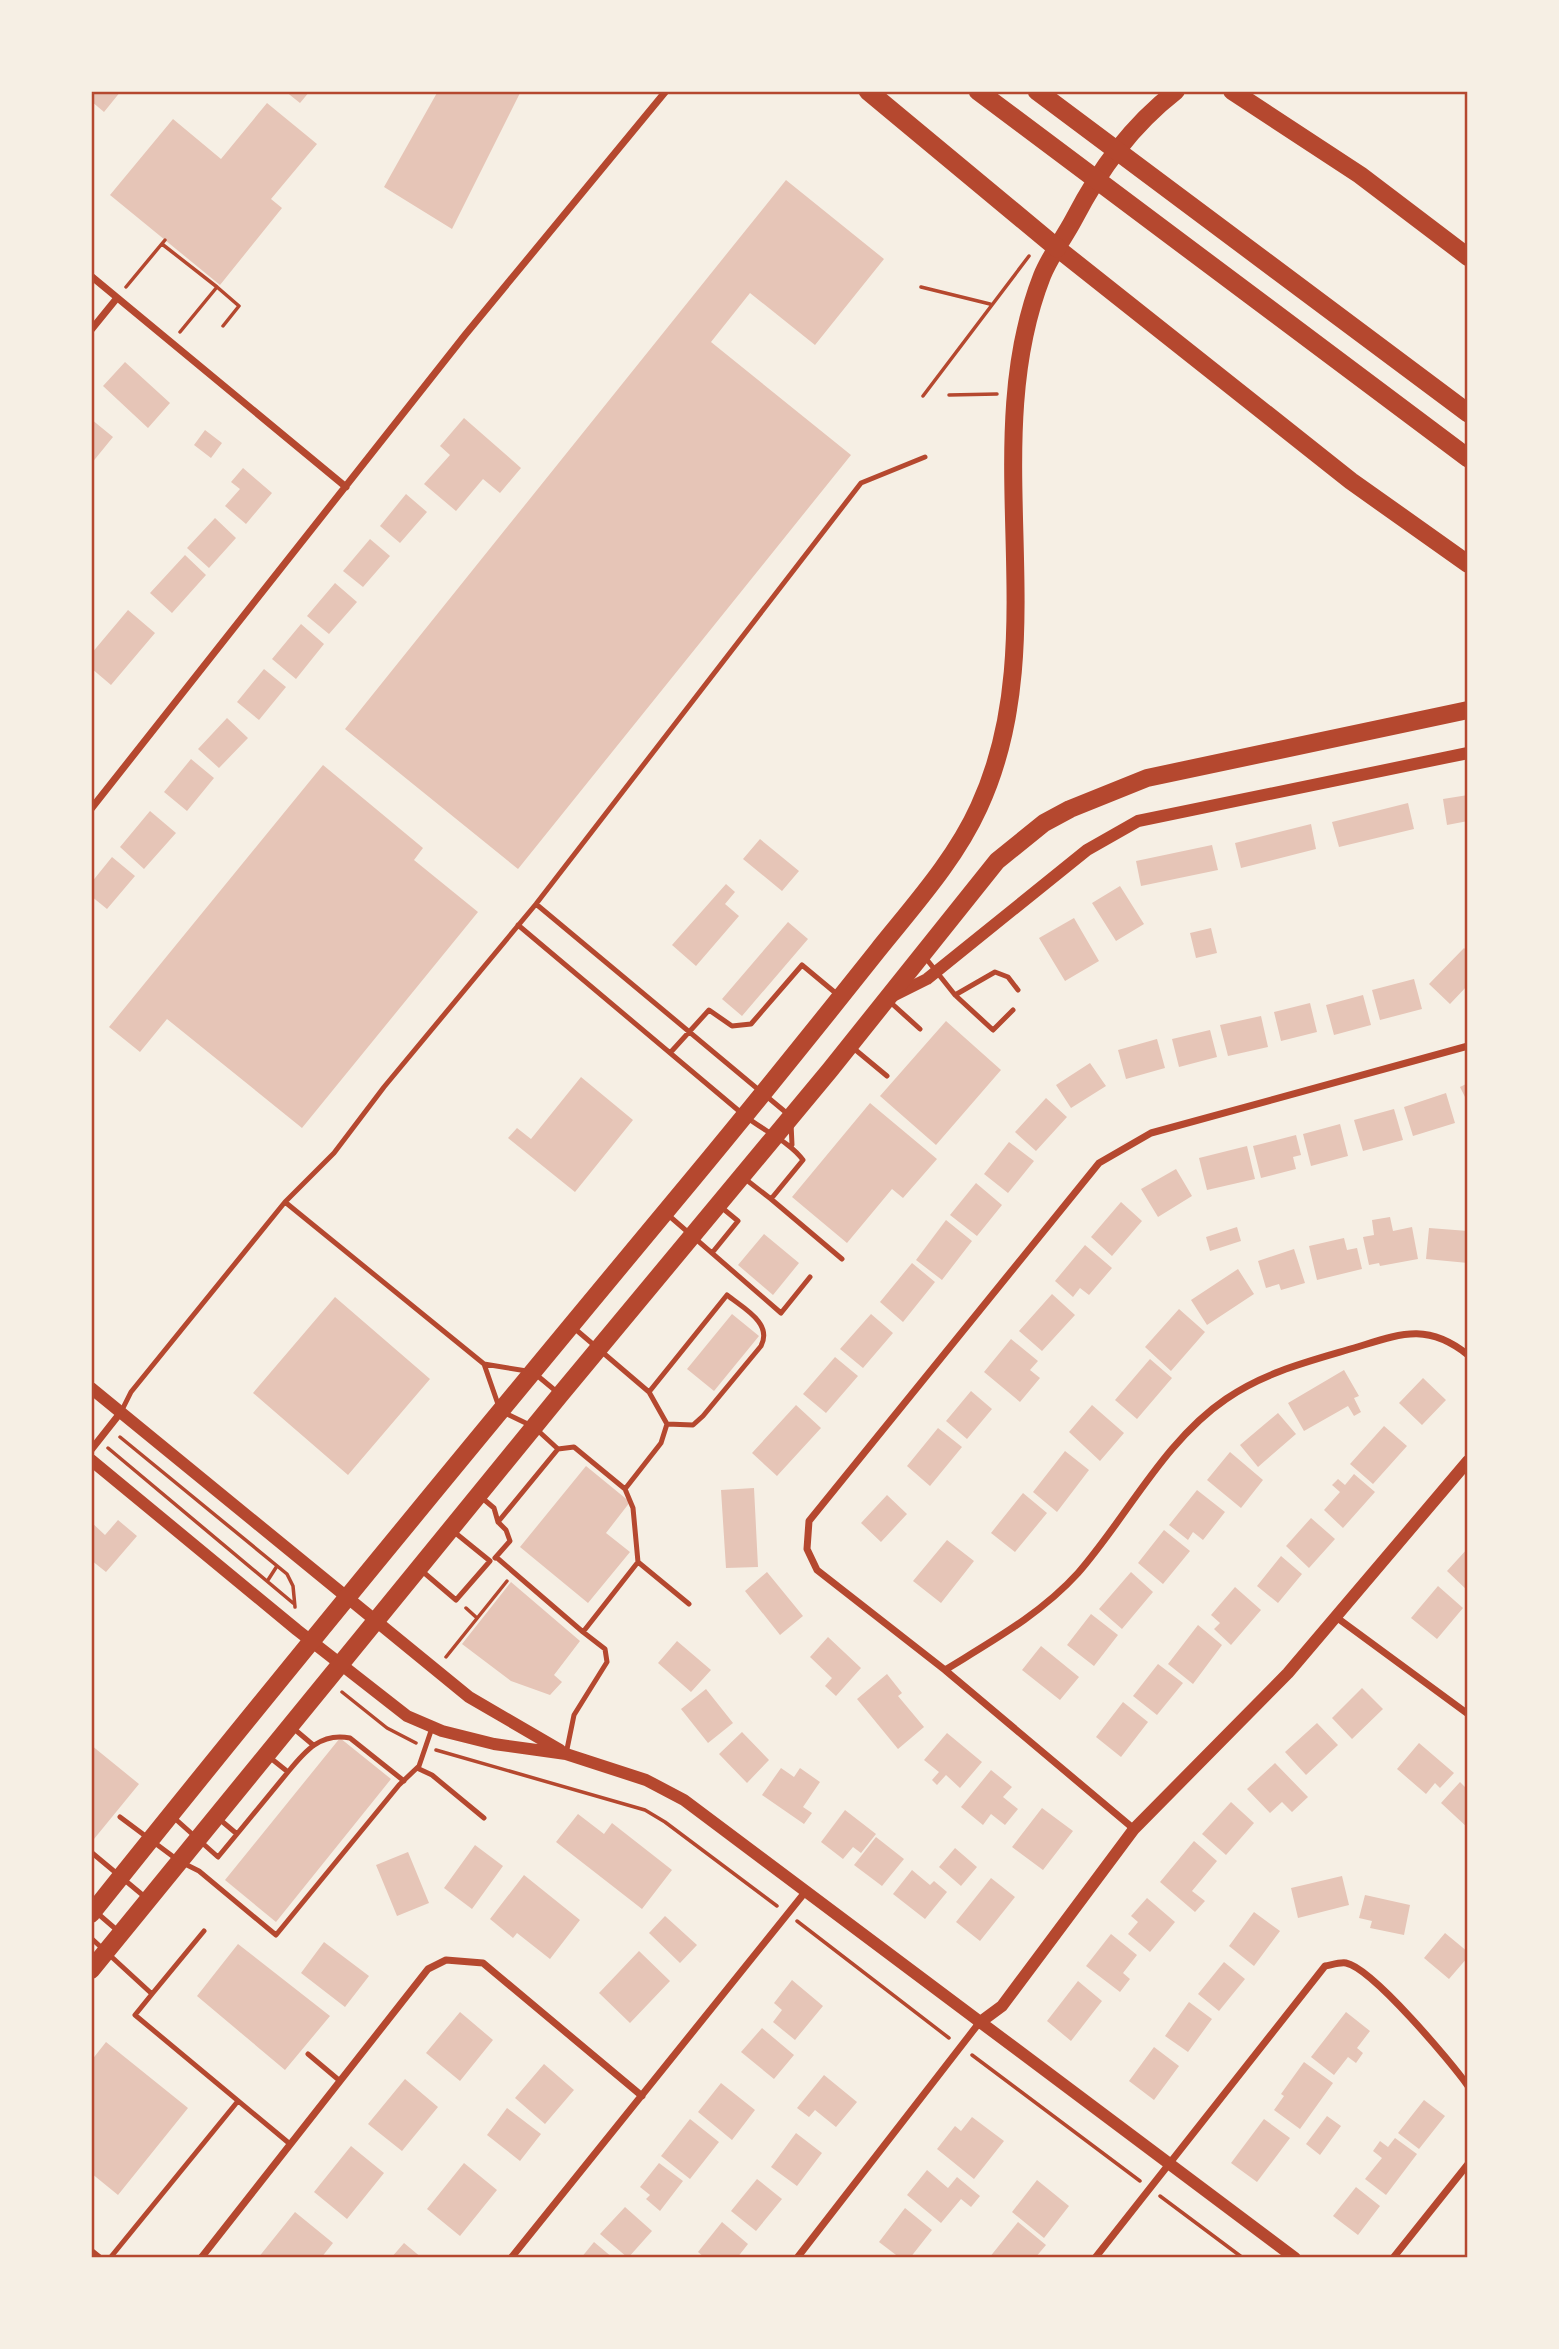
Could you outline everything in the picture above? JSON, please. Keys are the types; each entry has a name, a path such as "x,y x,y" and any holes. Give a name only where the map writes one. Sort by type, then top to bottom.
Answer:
{"highway":[{"path":"868,91 1057,248"},
{"path":"978,91 1468,458"},
{"path":"1037,91 1468,413"}],"main road":[{"path":"92,1910 346,1597 764,1093 960,844 981,803 1003,742 1016,652 1014,433 1019,369 1042,274 1108,162 1147,116 1176,91"},
{"path":"1232,91 1360,175 1468,257"},
{"path":"1057,248 1351,481 1468,564"},
{"path":"91,1970 560,1395 850,1045 974,886 1009,849 1044,823 1096,797 1188,768 1468,710"}],"street":[{"path":"91,809 465,335 666,91"},
{"path":"91,276 346,487"},
{"path":"91,330 117,298"},
{"path":"887,999 937,970 1087,850 1138,821 1468,753"},
{"path":"1133,1829 945,1670 817,1570 807,1549 809,1521 1099,1163 1151,1133 1468,1046"},
{"path":"945,1670 1039,1610 1077,1573 1190,1430 1226,1399 1275,1372 1408,1331 1449,1340 1468,1355"},
{"path":"91,1388 469,1696 566,1754"},
{"path":"91,1450 121,1412"},
{"path":"91,1460 387,1702 432,1727 494,1744 566,1754 646,1780 674,1794 1295,2258"},
{"path":"797,2258 979,2023 1002,2006 1133,1829 1288,1673 1468,1461"},
{"path":"1336,1617 1468,1714"},
{"path":"510,2258 806,1891"},
{"path":"201,2258 428,1969 446,1960 483,1963 642,2096"},
{"path":"1096,2258 1325,1966 1346,1963 1370,1976 1455,2068 1468,2086"},
{"path":"1393,2258 1468,2164"}],"lane":[{"path":"121,1412 131,1392 285,1202 334,1153 384,1087 536,904 861,483 925,457"},
{"path":"536,904 791,1117 792,1144 803,1160 771,1199"},
{"path":"518,925 745,1116 774,1138 792,1144"},
{"path":"921,954 937,970 955,995 993,1030 1013,1010"},
{"path":"670,1053 709,1010 732,1026 751,1024 802,965 840,997"},
{"path":"955,995 995,972 1008,977 1018,989"},
{"path":"887,999 920,1029"},
{"path":"850,1045 887,1076"},
{"path":"742,1177 842,1259"},
{"path":"285,1202 484,1364 533,1372 560,1395"},
{"path":"712,1253 738,1221 718,1205"},
{"path":"665,1212 781,1312 810,1277"},
{"path":"649,1392 727,1295 761,1324 765,1333 763,1342 699,1420 687,1426 667,1424"},
{"path":"571,1325 649,1392 667,1424 661,1443 625,1489"},
{"path":"484,1364 500,1411 534,1427 558,1449"},
{"path":"498,1522 558,1449 574,1447 625,1489 633,1508 638,1562 583,1632"},
{"path":"419,1569 456,1600 510,1541 506,1530 498,1522 494,1508 479,1495"},
{"path":"452,1529 490,1561"},
{"path":"496,1557 605,1649 607,1662 574,1715 566,1754"},
{"path":"638,1562 689,1604"},
{"path":"290,1725 312,1744"},
{"path":"120,1817 179,1861 199,1871 276,1935 417,1768 432,1727"},
{"path":"170,1814 218,1857 312,1744 338,1737 350,1738 404,1781"},
{"path":"266,1754 288,1772"},
{"path":"417,1768 432,1776 484,1818"},
{"path":"215,1816 237,1834"},
{"path":"91,1852 147,1900"},
{"path":"92,1910 120,1933"},
{"path":"204,1931 135,2015 290,2144"},
{"path":"91,1938 152,1994"},
{"path":"308,2054 340,2081"},
{"path":"110,2258 238,2101"},
{"path":"91,2249 101,2258"}],"path":[{"path":"117,298 164,242 239,306 223,326"},
{"path":"923,396 1028,256"},
{"path":"171,343 216,287"},
{"path":"920,287 990,304"},
{"path":"948,395 1003,394"},
{"path":"119,1457 268,1580 295,1608 290,1579 277,1566 127,1444"},
{"path":"268,1580 277,1566"},
{"path":"443,1660 505,1583"},
{"path":"351,1698 387,1728 419,1744"},
{"path":"442,1751 645,1810 768,1899"},
{"path":"804,1926 949,2038"},
{"path":"976,2059 1136,2178"},
{"path":"1161,2196 1242,2258"}],"building":[{"path":"91,91 121,91 104,112 91,101"},
{"path":"285,91 310,91 300,103"},
{"path":"438,91 521,91 452,229 384,187"},
{"path":"267,103 317,144 271,199 282,208 220,285 110,195 173,119 221,159"},
{"path":"786,180 884,259 815,345 750,293 711,342 851,455 518,869 345,729"},
{"path":"125,362 170,403 148,428 103,386"},
{"path":"464,418 521,468 500,493 483,479 456,511 424,484 450,455 440,446"},
{"path":"91,419 113,437 91,464"},
{"path":"205,430 222,443 211,458 194,445"},
{"path":"243,468 272,493 246,524 225,506 240,489 231,482"},
{"path":"406,494 427,512 400,543 380,526"},
{"path":"215,518 236,538 209,568 187,548"},
{"path":"370,539 390,556 363,587 343,571"},
{"path":"185,555 206,575 172,613 150,593"},
{"path":"335,583 357,602 329,634 307,616"},
{"path":"128,610 155,633 111,685 91,668 91,654"},
{"path":"301,624 324,644 296,679 272,659"},
{"path":"264,669 286,687 259,720 237,702"},
{"path":"227,718 248,738 219,768 198,749"},
{"path":"191,759 214,778 187,811 164,792"},
{"path":"323,765 423,848 414,860 478,912 302,1128 167,1019 140,1052 109,1027"},
{"path":"1468,795 1468,821 1447,825 1443,799"},
{"path":"1408,803 1414,829 1339,847 1332,822"},
{"path":"150,811 176,833 144,869 120,847"},
{"path":"1311,824 1316,849 1241,868 1235,843"},
{"path":"760,839 799,871 782,891 743,859"},
{"path":"1212,845 1218,870 1141,886 1136,861"},
{"path":"112,857 135,876 107,909 91,896 91,883"},
{"path":"726,884 735,892 725,904 739,916 696,966 672,945"},
{"path":"1120,886 1144,924 1116,941 1092,903"},
{"path":"1074,918 1099,961 1065,981 1039,938"},
{"path":"788,922 808,939 742,1016 722,999"},
{"path":"1211,928 1217,953 1196,958 1190,933"},
{"path":"1464,948 1468,952 1468,985 1450,1004 1429,984"},
{"path":"1414,979 1422,1009 1380,1020 1372,990"},
{"path":"1363,995 1371,1025 1334,1035 1326,1005"},
{"path":"1310,1003 1317,1032 1281,1041 1274,1012"},
{"path":"1261,1016 1268,1047 1228,1056 1220,1025"},
{"path":"946,1021 1001,1070 936,1145 880,1096"},
{"path":"1210,1030 1217,1057 1179,1067 1172,1039"},
{"path":"1157,1039 1165,1068 1126,1079 1118,1050"},
{"path":"1090,1063 1106,1086 1071,1108 1056,1085"},
{"path":"581,1077 633,1120 575,1192 508,1138 517,1128 531,1139"},
{"path":"1468,1083 1468,1103 1460,1087"},
{"path":"1446,1093 1455,1123 1413,1136 1404,1107"},
{"path":"1046,1098 1067,1117 1036,1151 1015,1132"},
{"path":"870,1103 937,1159 903,1198 892,1189 847,1243 792,1197"},
{"path":"1394,1109 1403,1140 1363,1151 1354,1120"},
{"path":"1340,1124 1348,1156 1311,1166 1303,1134"},
{"path":"1296,1135 1301,1155 1293,1157 1296,1169 1261,1178 1253,1146"},
{"path":"1009,1142 1034,1161 1008,1193 984,1174"},
{"path":"1247,1146 1255,1179 1207,1190 1199,1158"},
{"path":"1176,1169 1192,1196 1158,1217 1141,1189"},
{"path":"976,1183 1002,1205 977,1236 950,1215"},
{"path":"1121,1202 1142,1221 1112,1256 1091,1237"},
{"path":"1390,1217 1393,1231 1412,1227 1418,1259 1380,1266 1379,1263 1369,1265 1363,1237 1374,1235 1372,1220"},
{"path":"946,1220 972,1241 942,1280 916,1260"},
{"path":"1237,1227 1241,1241 1210,1251 1206,1237"},
{"path":"1429,1228 1468,1231 1468,1263 1426,1259"},
{"path":"764,1234 799,1263 773,1295 738,1265"},
{"path":"1344,1238 1347,1250 1357,1248 1362,1269 1317,1280 1309,1246"},
{"path":"1085,1245 1112,1268 1089,1295 1080,1288 1073,1297 1055,1281"},
{"path":"1294,1249 1305,1283 1281,1290 1279,1284 1266,1288 1258,1261"},
{"path":"912,1263 935,1282 903,1322 880,1302"},
{"path":"1238,1269 1254,1294 1207,1325 1191,1300"},
{"path":"1052,1294 1075,1315 1042,1351 1019,1331"},
{"path":"335,1297 430,1379 348,1475 253,1393"},
{"path":"1179,1309 1205,1332 1171,1371 1145,1347"},
{"path":"732,1314 759,1336 714,1391 687,1369"},
{"path":"871,1314 893,1333 863,1368 840,1349"},
{"path":"1011,1339 1038,1361 1030,1370 1040,1378 1020,1402 984,1372"},
{"path":"835,1357 858,1376 826,1413 803,1394"},
{"path":"1150,1359 1172,1378 1137,1419 1115,1400"},
{"path":"1344,1370 1359,1396 1354,1398 1361,1412 1354,1416 1348,1406 1304,1431 1288,1403"},
{"path":"1423,1378 1446,1400 1422,1425 1399,1403"},
{"path":"971,1391 992,1409 967,1439 946,1421"},
{"path":"796,1405 821,1428 777,1476 752,1453"},
{"path":"1092,1405 1124,1433 1100,1461 1069,1432"},
{"path":"1278,1413 1296,1434 1258,1467 1240,1445"},
{"path":"1384,1426 1407,1446 1373,1484 1350,1464"},
{"path":"938,1428 962,1447 930,1486 907,1466"},
{"path":"1065,1451 1089,1470 1057,1512 1033,1492"},
{"path":"1230,1452 1263,1480 1241,1508 1207,1480"},
{"path":"586,1466 630,1502 606,1533 630,1552 588,1603 520,1547"},
{"path":"1354,1474 1375,1492 1343,1528 1324,1510 1340,1492 1332,1485 1338,1479 1345,1485"},
{"path":"754,1488 758,1567 726,1568 721,1490"},
{"path":"1197,1490 1225,1512 1203,1540 1193,1532 1188,1540 1169,1525"},
{"path":"1023,1493 1047,1513 1015,1552 991,1533"},
{"path":"887,1495 907,1514 881,1542 861,1523"},
{"path":"1311,1518 1335,1539 1309,1568 1286,1546"},
{"path":"118,1520 137,1536 106,1572 91,1560 91,1522 105,1535"},
{"path":"1164,1530 1190,1551 1163,1584 1138,1563"},
{"path":"947,1540 974,1561 941,1603 913,1581"},
{"path":"1468,1548 1468,1591 1447,1571"},
{"path":"1281,1556 1302,1574 1278,1603 1257,1586"},
{"path":"767,1572 803,1616 780,1635 745,1591"},
{"path":"1131,1572 1153,1592 1122,1629 1099,1609"},
{"path":"511,1582 580,1641 554,1675 562,1682 550,1695 511,1681 462,1644"},
{"path":"1438,1586 1463,1608 1437,1639 1411,1618"},
{"path":"1235,1587 1261,1610 1231,1645 1214,1629 1220,1623 1211,1615"},
{"path":"1091,1614 1118,1635 1094,1666 1067,1645"},
{"path":"1198,1625 1222,1645 1193,1684 1168,1664"},
{"path":"828,1637 861,1668 836,1696 825,1686 832,1678 810,1657"},
{"path":"677,1641 711,1670 691,1692 658,1663"},
{"path":"1041,1646 1079,1677 1060,1700 1022,1670"},
{"path":"1158,1664 1183,1683 1157,1715 1133,1696"},
{"path":"887,1674 902,1693 898,1696 924,1727 898,1749 857,1699"},
{"path":"1362,1688 1383,1709 1352,1739 1332,1718"},
{"path":"706,1689 733,1723 708,1743 681,1709"},
{"path":"1123,1702 1148,1722 1121,1757 1096,1737"},
{"path":"1317,1723 1338,1745 1306,1775 1285,1752"},
{"path":"742,1732 769,1760 747,1783 719,1754"},
{"path":"947,1733 982,1762 960,1788 946,1775 937,1785 932,1780 939,1772 924,1760"},
{"path":"340,1738 391,1779 276,1922 225,1880"},
{"path":"1419,1743 1454,1773 1440,1788 1435,1783 1426,1794 1397,1769"},
{"path":"91,1745 139,1784 94,1839 91,1837"},
{"path":"1275,1763 1308,1797 1292,1812 1282,1802 1270,1813 1247,1789"},
{"path":"781,1768 794,1777 800,1768 820,1782 803,1807 812,1813 804,1824 762,1795"},
{"path":"991,1770 1012,1787 1003,1797 1018,1809 1005,1825 991,1814 983,1825 961,1807"},
{"path":"1460,1782 1468,1790 1468,1828 1441,1803"},
{"path":"1231,1802 1254,1823 1226,1855 1202,1834"},
{"path":"1042,1808 1073,1831 1043,1870 1012,1847"},
{"path":"845,1810 876,1834 861,1853 853,1847 843,1859 821,1842"},
{"path":"578,1814 604,1834 612,1823 672,1870 642,1909 556,1842"},
{"path":"876,1837 904,1859 882,1886 854,1865"},
{"path":"1194,1841 1217,1861 1192,1891 1205,1901 1195,1912 1160,1882"},
{"path":"475,1845 503,1866 472,1909 444,1888"},
{"path":"955,1848 977,1867 961,1886 939,1867"},
{"path":"408,1852 429,1903 397,1916 376,1865"},
{"path":"912,1870 930,1885 934,1881 947,1892 925,1919 893,1894"},
{"path":"524,1875 580,1920 550,1959 517,1933 513,1938 490,1919"},
{"path":"1342,1876 1349,1905 1298,1918 1291,1888"},
{"path":"991,1878 1015,1897 980,1941 956,1922"},
{"path":"1365,1895 1410,1905 1404,1935 1370,1928 1372,1921 1359,1918"},
{"path":"1147,1898 1175,1922 1150,1952 1128,1934 1138,1922 1131,1916"},
{"path":"1254,1912 1280,1931 1254,1966 1229,1946"},
{"path":"665,1916 697,1945 680,1963 649,1933"},
{"path":"1445,1933 1468,1952 1468,1957 1449,1979 1424,1958"},
{"path":"1111,1934 1137,1955 1123,1973 1130,1979 1120,1992 1086,1966"},
{"path":"324,1942 369,1976 345,2007 301,1973"},
{"path":"238,1944 330,2016 285,2070 197,1996"},
{"path":"639,1951 670,1981 630,2023 599,1993"},
{"path":"1224,1962 1245,1979 1219,2011 1198,1994"},
{"path":"792,1980 823,2006 795,2040 773,2022 782,2010 774,2003"},
{"path":"1078,1981 1102,2001 1071,2041 1047,2021"},
{"path":"1189,2002 1212,2019 1188,2052 1165,2036"},
{"path":"460,2012 493,2040 460,2081 426,2053"},
{"path":"1346,2012 1370,2031 1357,2048 1363,2053 1356,2063 1348,2057 1334,2075 1311,2057"},
{"path":"762,2028 794,2055 774,2079 741,2052"},
{"path":"106,2042 188,2108 118,2195 91,2173 91,2061"},
{"path":"1154,2047 1179,2066 1154,2100 1129,2081"},
{"path":"1304,2062 1333,2083 1300,2129 1274,2110 1284,2096 1281,2094"},
{"path":"544,2064 574,2090 545,2124 515,2098"},
{"path":"824,2075 857,2102 836,2127 815,2110 809,2117 797,2108"},
{"path":"405,2079 438,2107 402,2151 368,2124"},
{"path":"721,2083 755,2110 732,2140 698,2112"},
{"path":"1424,2100 1445,2116 1419,2149 1398,2133"},
{"path":"507,2108 541,2134 520,2161 487,2135"},
{"path":"1327,2116 1341,2126 1320,2155 1306,2144"},
{"path":"972,2117 1004,2141 974,2179 937,2149 955,2126 961,2131"},
{"path":"690,2119 719,2142 690,2179 661,2156"},
{"path":"1264,2119 1290,2138 1257,2182 1231,2163"},
{"path":"796,2133 822,2153 797,2186 771,2167"},
{"path":"1395,2138 1417,2154 1386,2195 1365,2179 1382,2158 1373,2151 1380,2141 1388,2147"},
{"path":"351,2146 384,2173 347,2219 314,2192"},
{"path":"464,2163 497,2190 460,2236 427,2209"},
{"path":"659,2163 683,2181 660,2211 646,2199 650,2195 640,2187"},
{"path":"927,2170 948,2188 957,2177 980,2196 971,2207 961,2199 941,2223 907,2195"},
{"path":"757,2179 782,2199 756,2231 731,2211"},
{"path":"1037,2180 1069,2206 1044,2238 1012,2212"},
{"path":"1356,2187 1380,2206 1358,2235 1333,2216"},
{"path":"625,2207 652,2231 628,2258 600,2234"},
{"path":"905,2208 932,2230 910,2258 900,2258 879,2242"},
{"path":"295,2212 333,2243 321,2258 258,2258"},
{"path":"722,2222 748,2244 737,2258 705,2258 698,2252"},
{"path":"1018,2222 1046,2245 1035,2258 989,2258"},
{"path":"594,2242 613,2258 581,2258"},
{"path":"404,2243 422,2258 391,2258"}]}
